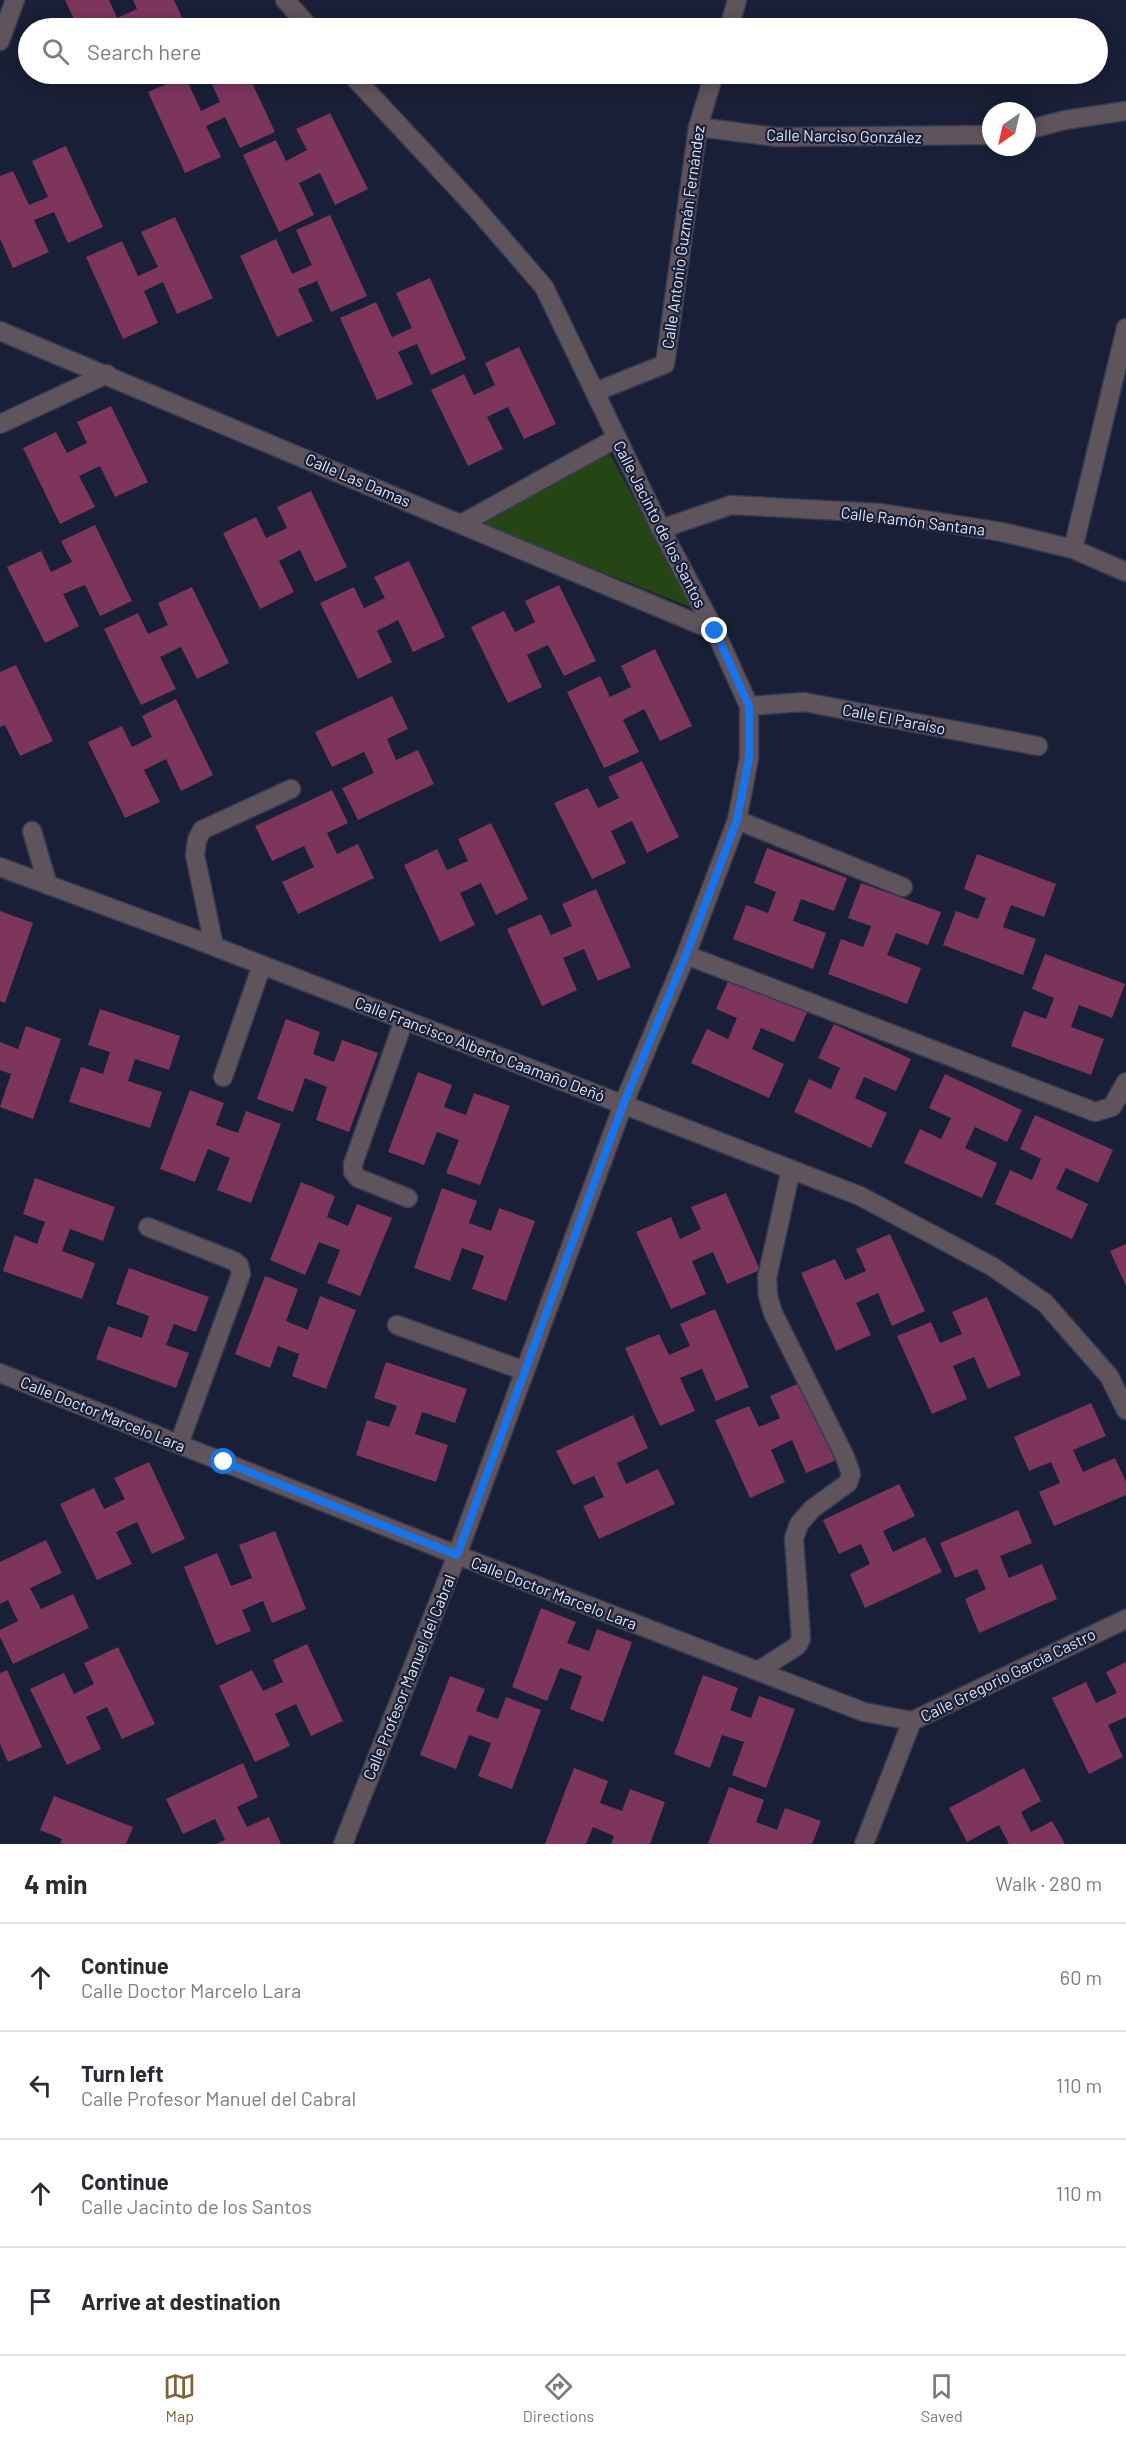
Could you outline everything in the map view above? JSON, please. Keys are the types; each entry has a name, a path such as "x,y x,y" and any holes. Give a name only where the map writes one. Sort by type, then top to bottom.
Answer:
{"street":[{"path":"0,41 15,0"},
{"path":"285,0 301,18"},
{"path":"732,18 737,0"},
{"name":"Calle Jacinto de los Santos","path":"360,84 476,207 544,287 662,529 715,631 749,706 749,758 737,820 686,955 623,1105"},
{"name":"Calle Antonio Guzmán Fernández","path":"595,392 664,364 698,127 711,84"},
{"path":"1036,128 1065,120 1126,111"},
{"name":"Calle Narciso González","path":"698,127 776,137 982,135"},
{"path":"1073,549 1126,328"},
{"name":"Calle Las Damas","path":"0,331 715,631"},
{"path":"0,424 107,374"},
{"path":"461,524 617,438"},
{"name":"Calle Ramón Santana","path":"662,529 731,505 880,513 1002,532 1073,549 1126,572"},
{"name":"Calle El Paraíso","path":"749,706 804,702 1038,746"},
{"path":"214,946 195,855 197,840 202,830 291,789"},
{"path":"737,820 903,887"},
{"path":"32,831 48,885"},
{"name":"Calle Francisco Alberto Caamaño Deñó","path":"0,867 214,946 860,1196 993,1267 1045,1303 1109,1376 1126,1410"},
{"path":"686,955 1095,1112 1112,1107 1126,1082"},
{"path":"223,1077 262,965"},
{"path":"404,1020 353,1164 353,1172 358,1178 408,1198"},
{"name":"Calle Profesor Manuel del Cabral","path":"343,1844 457,1555 623,1105"},
{"path":"758,1671 797,1646 801,1639 794,1538 799,1524 812,1509 848,1484 851,1474 845,1457 773,1313 768,1296 767,1278 790,1169"},
{"path":"148,1227 234,1261 239,1265 241,1274 178,1444"},
{"path":"397,1324 525,1371"},
{"name":"Calle Doctor Marcelo Lara","path":"1,1376 864,1712 912,1721"},
{"name":"Calle Gregorio García Castro","path":"864,1844 912,1721 1126,1619"}],"green space":[{"path":"608,451 695,609 482,524"}],"building":[{"path":"65,0 109,0 117,18 73,18"},
{"path":"133,0 174,0 182,18 117,18 137,9"},
{"path":"166,84 189,84 201,111 220,102 212,84 253,84 275,132 240,148 225,117 206,126 221,157 185,173 148,92"},
{"path":"330,113 368,189 335,205 320,173 299,183 314,215 279,232 243,155 276,140 286,161 307,150 296,129"},
{"path":"66,146 103,227 68,243 54,212 34,220 49,252 13,268 0,239 0,176 13,171 29,205 48,197 32,161"},
{"path":"330,215 367,296 331,312 317,281 298,289 313,321 277,337 240,256 276,239 292,274 312,265 296,230"},
{"path":"175,217 213,298 177,314 163,282 144,291 158,323 123,339 86,257 122,241 138,276 158,267 141,232"},
{"path":"430,278 466,359 431,375 417,344 398,352 413,384 377,400 340,318 376,302 392,337 412,328 396,293"},
{"path":"519,347 556,424 524,439 508,407 487,417 503,449 468,466 431,390 464,374 474,395 495,385 485,363"},
{"path":"111,406 148,482 115,497 100,466 79,476 95,507 60,524 23,448 56,432 67,453 87,443 77,422"},
{"path":"311,491 347,567 315,582 300,550 279,561 294,592 260,609 223,533 256,517 266,538 287,528 277,507"},
{"path":"95,525 132,601 100,616 85,585 63,594 79,626 45,643 7,567 41,551 51,572 72,562 61,541"},
{"path":"409,561 445,637 413,652 398,620 377,631 392,662 358,679 320,603 354,587 364,608 385,598 374,577"},
{"path":"559,585 596,661 564,676 548,645 527,655 542,687 508,703 471,627 504,611 515,632 535,622 525,601"},
{"path":"192,587 229,663 197,679 181,647 160,657 176,689 141,705 104,629 138,613 148,634 168,625 158,603"},
{"path":"655,649 692,726 660,741 644,709 623,720 639,752 604,768 567,692 600,676 610,697 631,687 621,666"},
{"path":"16,665 53,741 20,756 5,725 0,727 0,672"},
{"path":"392,696 408,729 387,739 396,760 418,750 434,784 358,820 342,788 374,773 364,752 332,767 315,732"},
{"path":"176,699 213,775 181,791 166,759 144,770 160,802 125,818 88,742 122,726 132,747 152,737 142,716"},
{"path":"642,761 679,837 647,853 632,821 611,831 626,863 592,879 554,803 588,788 598,808 619,798 608,777"},
{"path":"332,790 348,823 327,833 337,854 358,844 374,878 298,914 282,882 314,867 304,846 272,861 255,826"},
{"path":"491,823 528,899 496,915 481,883 460,893 475,925 440,942 404,865 437,849 447,870 468,861 458,839"},
{"path":"767,848 847,878 834,911 801,899 793,921 826,933 813,969 733,939 746,905 768,913 776,892 754,883"},
{"path":"977,854 1056,884 1044,917 1011,905 1003,927 1036,939 1023,975 943,945 956,911 978,919 986,898 964,889"},
{"path":"861,883 941,912 928,945 896,933 887,955 921,968 907,1004 828,974 841,939 863,947 871,926 848,918"},
{"path":"596,889 631,967 598,981 584,949 563,958 577,990 542,1006 507,929 541,914 551,935 572,926 562,904"},
{"path":"0,911 33,923 5,1003 0,1001"},
{"path":"1045,954 1125,984 1112,1018 1079,1005 1071,1027 1104,1039 1091,1075 1011,1046 1024,1011 1046,1019 1054,998 1032,989"},
{"path":"731,974 808,1010 794,1042 761,1028 752,1049 784,1064 769,1098 691,1063 707,1029 728,1039 737,1018 716,1009"},
{"path":"100,1009 180,1036 169,1070 135,1059 128,1081 162,1092 150,1128 69,1102 81,1067 103,1074 110,1052 88,1045"},
{"path":"286,1019 320,1032 313,1054 334,1062 342,1040 378,1053 349,1132 316,1120 327,1087 305,1078 293,1112 257,1099"},
{"path":"834,1024 911,1059 896,1091 864,1077 855,1098 887,1113 871,1148 794,1112 809,1079 831,1089 840,1068 818,1058"},
{"path":"26,1026 61,1039 33,1119 0,1107 11,1074 0,1070 0,1042 18,1049"},
{"path":"418,1072 452,1085 444,1107 466,1115 474,1093 510,1106 480,1185 446,1173 459,1140 437,1132 424,1165 388,1152"},
{"path":"945,1074 1022,1110 1007,1142 975,1127 965,1148 997,1163 982,1198 904,1163 920,1129 941,1139 951,1118 929,1108"},
{"path":"190,1090 224,1103 216,1125 238,1133 246,1111 281,1124 251,1203 217,1190 230,1158 208,1149 195,1182 160,1169"},
{"path":"1035,1115 1113,1150 1098,1183 1066,1168 1056,1189 1088,1204 1072,1239 995,1204 1010,1170 1032,1180 1041,1159 1020,1149"},
{"path":"35,1178 115,1207 103,1241 70,1229 62,1251 95,1263 82,1299 3,1271 15,1235 37,1244 45,1222 23,1214"},
{"path":"301,1182 335,1196 327,1217 348,1226 357,1204 392,1218 360,1296 327,1283 340,1250 319,1242 305,1275 270,1260"},
{"path":"442,1188 477,1201 469,1223 491,1231 499,1208 535,1221 506,1301 472,1289 484,1256 462,1248 450,1281 414,1268"},
{"path":"726,1193 760,1270 727,1284 713,1252 692,1261 706,1294 671,1309 636,1232 671,1217 680,1239 701,1229 691,1207"},
{"path":"890,1234 925,1311 892,1326 878,1293 856,1303 871,1335 836,1351 801,1273 835,1259 845,1280 866,1271 856,1249"},
{"path":"1126,1244 1126,1286 1110,1251"},
{"path":"129,1268 209,1297 196,1332 174,1324 166,1345 189,1353 176,1388 96,1359 108,1326 142,1338 149,1316 116,1304"},
{"path":"265,1276 298,1289 286,1321 308,1330 320,1296 356,1310 326,1389 292,1376 299,1354 278,1346 270,1368 235,1354"},
{"path":"987,1297 1021,1375 988,1389 974,1357 953,1366 967,1399 932,1414 897,1336 931,1322 940,1343 962,1334 952,1312"},
{"path":"715,1309 749,1387 716,1401 702,1369 680,1378 695,1411 660,1426 625,1348 659,1334 669,1355 690,1346 680,1324"},
{"path":"386,1362 467,1389 455,1423 422,1412 415,1434 448,1445 436,1482 356,1455 367,1420 389,1427 397,1406 374,1398"},
{"path":"804,1381 839,1459 806,1473 792,1440 771,1450 785,1482 750,1498 715,1420 749,1406 759,1427 780,1418 770,1396"},
{"path":"1091,1403 1106,1436 1073,1450 1083,1472 1115,1458 1126,1482 1126,1495 1054,1526 1039,1492 1060,1483 1051,1462 1029,1471 1014,1437"},
{"path":"633,1415 648,1448 617,1463 626,1484 658,1469 675,1504 599,1539 583,1506 604,1497 594,1476 573,1485 556,1451"},
{"path":"149,1462 185,1539 152,1554 137,1522 116,1532 132,1564 97,1580 60,1504 94,1488 104,1509 125,1499 114,1478"},
{"path":"899,1484 915,1516 883,1531 893,1552 925,1537 942,1572 865,1608 850,1574 870,1564 861,1544 839,1554 823,1520"},
{"path":"1018,1510 1032,1543 1000,1556 1009,1578 1042,1564 1057,1599 979,1633 965,1599 986,1589 977,1569 955,1578 940,1543"},
{"path":"275,1531 306,1609 272,1623 263,1601 242,1610 251,1631 216,1645 184,1567 217,1553 231,1586 252,1578 239,1545"},
{"path":"46,1540 62,1573 30,1588 41,1609 73,1594 89,1628 13,1664 0,1637 0,1630 18,1621 8,1600 0,1604 0,1562"},
{"path":"541,1608 576,1622 567,1643 589,1651 597,1629 632,1642 603,1722 570,1709 582,1676 560,1668 547,1701 512,1687"},
{"path":"307,1644 343,1721 311,1736 296,1704 275,1714 290,1746 255,1762 219,1686 252,1670 263,1691 283,1682 273,1660"},
{"path":"118,1647 155,1724 122,1739 107,1707 86,1717 101,1749 67,1765 30,1689 64,1673 74,1694 94,1684 84,1663"},
{"path":"1126,1662 1126,1717 1108,1725 1123,1757 1089,1774 1052,1698 1086,1682 1096,1703 1117,1693 1106,1672"},
{"path":"7,1670 42,1747 8,1762 0,1744 0,1673"},
{"path":"703,1675 738,1688 730,1710 751,1718 759,1696 795,1709 766,1788 732,1775 744,1742 722,1735 710,1768 674,1754"},
{"path":"450,1676 485,1689 476,1711 498,1719 506,1697 541,1710 512,1789 478,1776 491,1743 469,1735 456,1769 420,1755"},
{"path":"243,1763 258,1797 237,1807 247,1827 269,1817 281,1844 216,1844 225,1840 215,1819 183,1834 166,1799"},
{"path":"574,1768 608,1781 600,1803 622,1811 630,1789 665,1802 650,1844 611,1844 614,1836 593,1827 586,1844 545,1844"},
{"path":"1024,1768 1041,1801 1021,1812 1031,1832 1052,1821 1065,1844 1009,1844 999,1825 967,1842 949,1808"},
{"path":"729,1787 764,1800 756,1822 777,1830 785,1808 821,1821 812,1844 708,1844"},
{"path":"54,1796 133,1827 126,1844 60,1844 62,1839 40,1830"}],"route":[{"path":"224,1462 457,1555 623,1105 686,955 737,820 749,758 749,706 715,631"}]}
